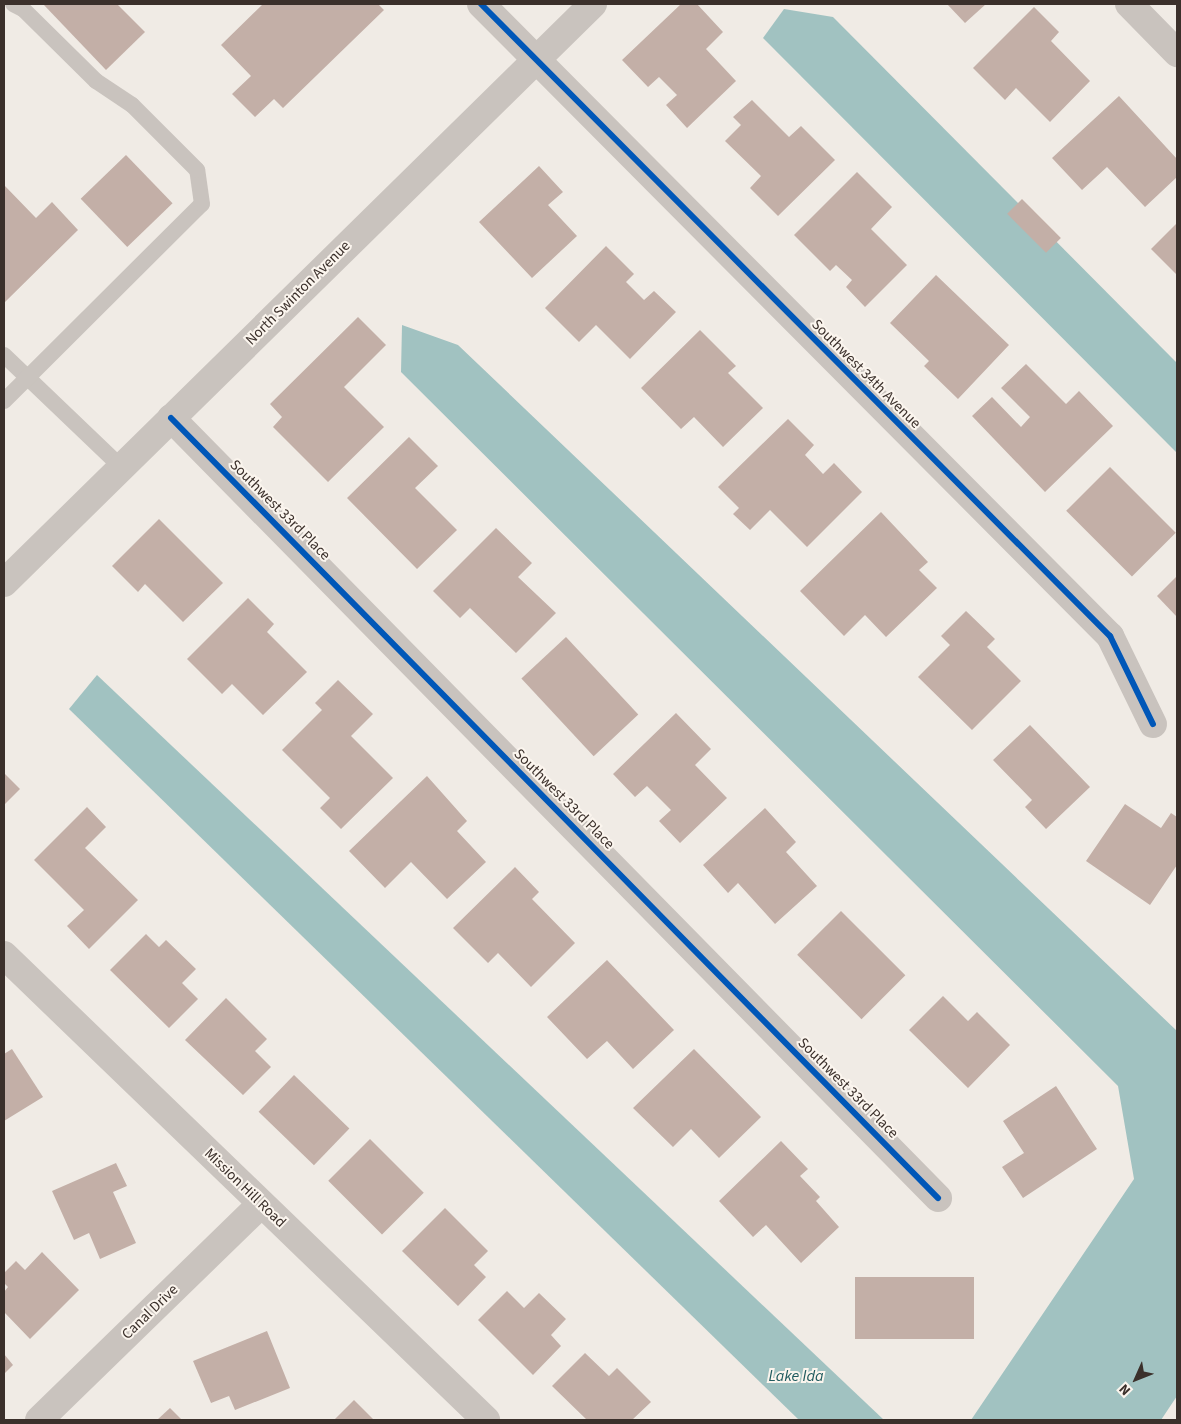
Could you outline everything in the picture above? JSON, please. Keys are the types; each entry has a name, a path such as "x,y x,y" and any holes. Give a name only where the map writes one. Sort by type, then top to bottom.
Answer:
{"street":[{"name":"Southwest 34th Avenue","path":"481,4 534,61 1110,636 1153,724"},
{"name":"North Swinton Avenue","path":"4,583 593,4"},
{"path":"1129,4 1177,53"},
{"name":"Southwest 33rd Place","path":"172,418 938,1198"},
{"name":"Mission Hill Road","path":"4,955 486,1420"},
{"name":"Canal Drive","path":"39,1420 261,1204"}],"lane":[{"path":"4,401 202,204 197,170 132,105 96,81 23,9 13,4"},
{"path":"4,355 121,468"}],"water":[{"path":"784,9 833,17 1177,363 1177,453 763,38"},
{"path":"402,325 458,345 1177,1031 1177,1396 1161,1420 971,1420 1134,1179 1118,1086 401,372"},
{"name":"Lake Ida","path":"97,675 884,1420 799,1420 69,709"}],"building":[{"path":"43,4 117,4 145,32 106,70"},
{"path":"263,4 378,4 384,10 283,108 274,99 255,117 232,94 251,76 221,45"},
{"path":"681,4 697,4 723,32 706,49 736,81 687,128 666,105 677,95 659,77 648,87 622,60"},
{"path":"947,4 986,4 965,23"},
{"path":"1034,7 1059,32 1051,41 1090,81 1050,122 1016,88 1005,100 973,68"},
{"path":"1119,96 1177,159 1177,177 1145,207 1107,167 1082,190 1052,158"},
{"path":"752,100 789,137 801,126 835,160 778,216 750,188 761,176 725,141 741,125 733,117"},
{"path":"126,155 173,203 127,247 81,199"},
{"path":"539,166 563,192 548,205 577,236 532,278 479,222"},
{"path":"857,172 892,207 871,229 907,265 865,307 846,287 852,280 836,265 830,271 794,235"},
{"path":"4,185 36,218 52,202 78,230 4,303"},
{"path":"1022,199 1061,238 1046,253 1007,214"},
{"path":"1177,223 1177,275 1151,249"},
{"path":"606,246 634,274 626,282 644,300 654,291 676,312 630,359 596,325 579,342 545,308"},
{"path":"936,275 1009,345 958,399 924,366 929,361 890,323"},
{"path":"358,317 386,345 344,387 384,427 328,482 273,427 282,417 270,404"},
{"path":"700,330 736,366 728,373 763,408 723,447 694,417 681,429 641,388"},
{"path":"1026,364 1066,404 1079,391 1113,426 1045,492 972,416 992,397 1021,427 1030,417 1001,388"},
{"path":"788,419 814,445 805,455 823,474 834,463 862,492 807,547 770,510 750,530 733,514 739,508 718,487"},
{"path":"409,437 438,466 415,488 457,530 417,569 347,498"},
{"path":"1110,467 1176,533 1132,577 1066,511"},
{"path":"881,512 928,562 919,570 937,588 886,637 865,615 844,636 800,591"},
{"path":"159,519 223,583 183,622 145,584 138,592 112,566"},
{"path":"496,528 532,563 518,577 556,613 516,653 470,608 460,618 433,591"},
{"path":"1177,576 1177,617 1157,596"},
{"path":"248,598 274,624 267,632 307,672 263,715 232,684 222,694 187,659"},
{"path":"966,611 995,639 987,647 1021,681 972,730 918,677 950,645 941,636"},
{"path":"566,637 638,715 594,756 521,679"},
{"path":"338,680 373,714 351,736 393,778 341,829 320,808 330,798 282,750 322,710 315,703"},
{"path":"676,713 711,749 695,765 727,798 680,843 659,821 671,810 647,786 635,797 613,774"},
{"path":"1030,725 1090,787 1046,829 1025,807 1032,800 993,760"},
{"path":"4,773 20,789 4,805"},
{"path":"427,776 467,821 457,831 486,862 447,899 411,862 385,888 349,851"},
{"path":"1125,804 1161,828 1171,813 1177,817 1177,865 1150,905 1086,861"},
{"path":"87,807 106,827 85,848 138,900 89,949 67,926 84,910 34,860"},
{"path":"765,808 796,842 786,852 817,886 775,924 738,883 728,893 703,865"},
{"path":"515,867 539,892 532,899 575,943 531,987 498,953 488,963 453,928"},
{"path":"841,911 905,975 862,1019 797,955"},
{"path":"146,934 159,947 166,940 196,969 182,983 198,999 169,1028 110,970"},
{"path":"607,960 674,1030 633,1069 607,1041 587,1059 547,1017"},
{"path":"943,996 968,1021 977,1012 1010,1045 968,1088 909,1030"},
{"path":"226,998 267,1039 255,1051 271,1067 243,1095 185,1040"},
{"path":"12,1049 43,1097 4,1121 4,1054"},
{"path":"694,1049 761,1117 719,1158 691,1129 673,1147 633,1108"},
{"path":"294,1075 349,1128 314,1165 259,1112"},
{"path":"1056,1086 1097,1149 1023,1198 1002,1167 1024,1153 1003,1121"},
{"path":"370,1139 424,1193 382,1234 328,1181"},
{"path":"781,1141 808,1169 800,1176 820,1197 816,1201 839,1227 801,1263 766,1225 753,1237 719,1201"},
{"path":"116,1163 127,1186 113,1192 136,1243 100,1259 89,1233 74,1240 52,1191"},
{"path":"445,1208 488,1251 474,1265 486,1277 458,1306 402,1251"},
{"path":"42,1252 79,1290 30,1339 4,1312 4,1292 8,1287 4,1283 4,1273 16,1261 25,1270"},
{"path":"855,1277 974,1277 974,1339 855,1339"},
{"path":"507,1291 524,1308 539,1293 566,1319 551,1335 561,1346 533,1375 478,1320"},
{"path":"267,1331 290,1388 235,1410 229,1396 211,1403 193,1361"},
{"path":"585,1353 609,1376 617,1368 651,1402 632,1420 587,1420 552,1386"},
{"path":"4,1354 13,1365 4,1374"},
{"path":"354,1400 374,1420 334,1420"},
{"path":"170,1408 182,1420 157,1420"}],"cycle path":[{"path":"481,4 1110,636 1153,724"},
{"path":"171,418 938,1198"}]}
